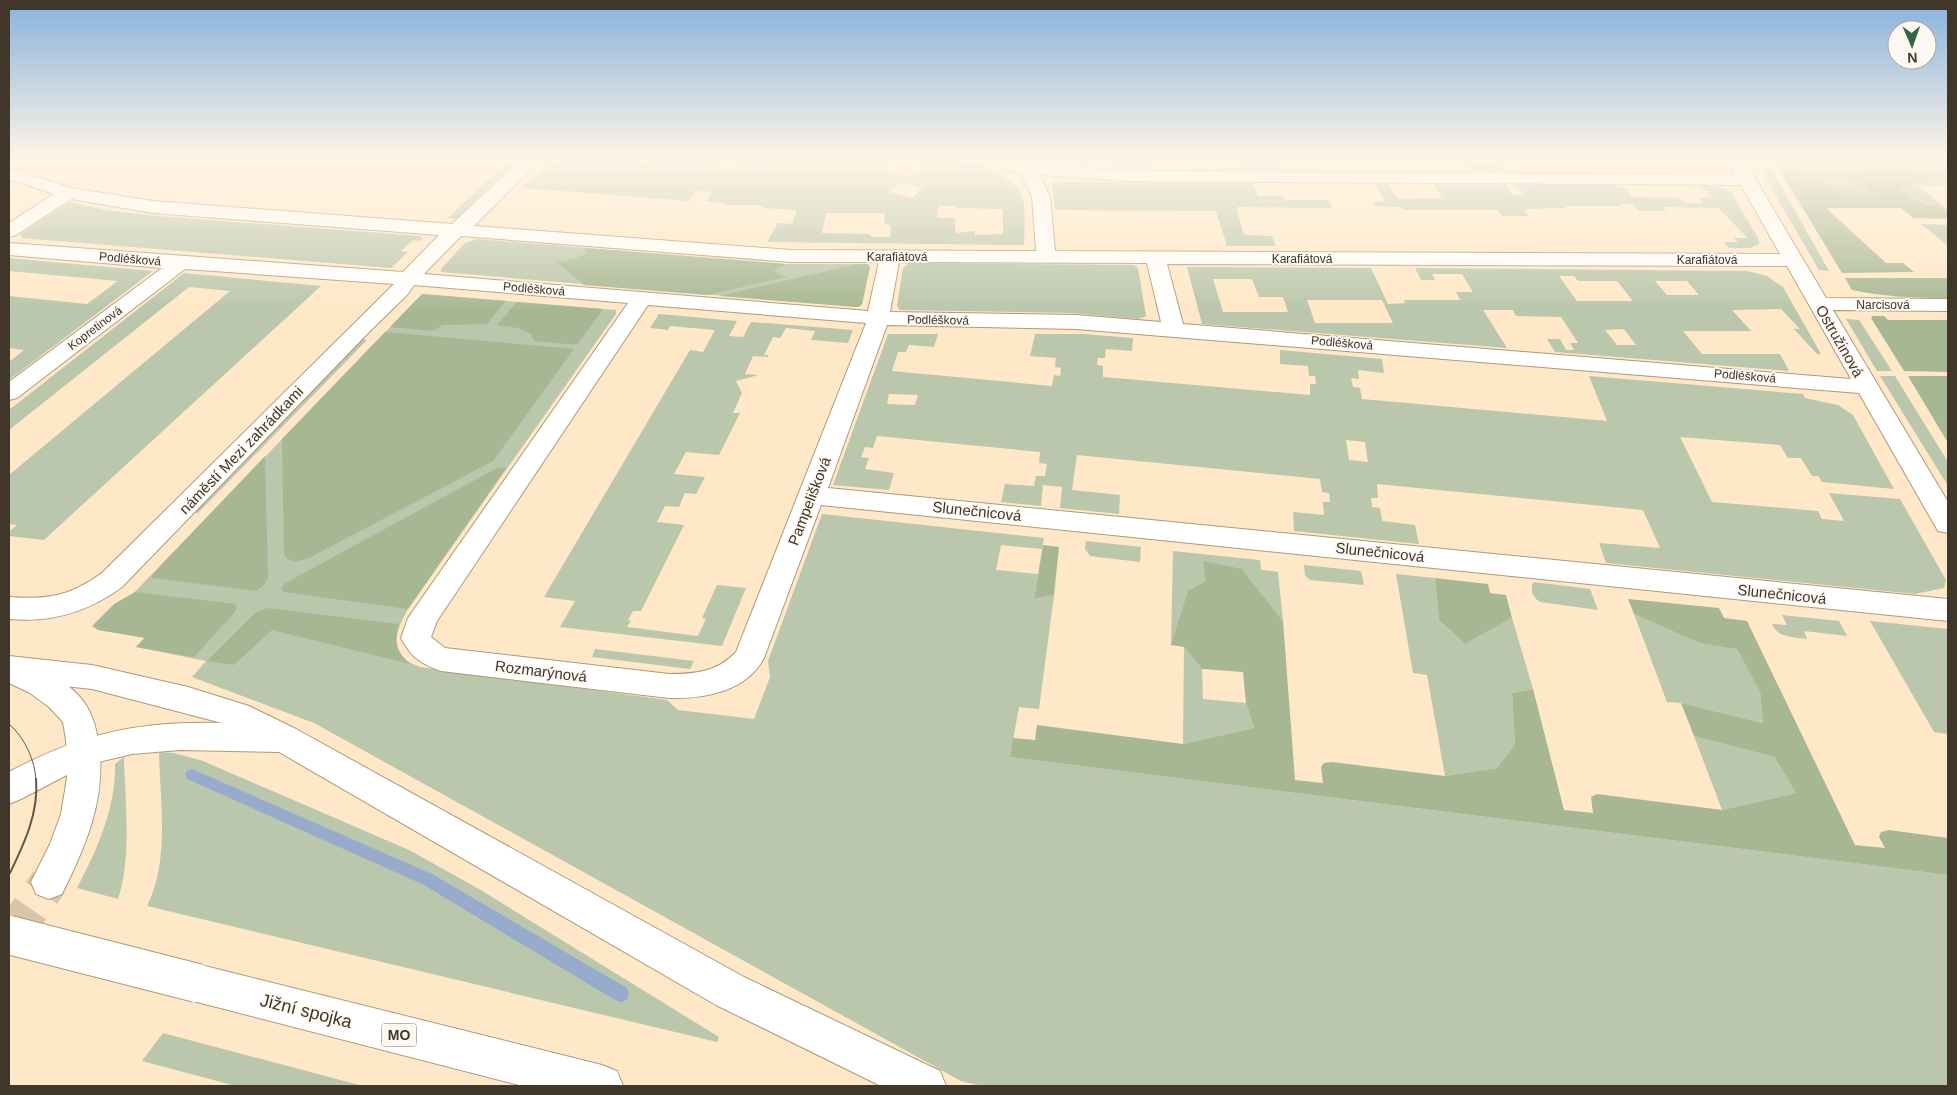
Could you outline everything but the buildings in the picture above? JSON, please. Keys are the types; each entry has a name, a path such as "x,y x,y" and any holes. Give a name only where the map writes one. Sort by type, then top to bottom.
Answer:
{"main road":[{"path":"9,231 43,209"},
{"name":"Karafiátová","path":"180,209 773,256 1793,260"},
{"name":"náměstí Mezi zahrádkami","path":"9,608 44,610 64,606 98,592 361,327 400,291 407,280 479,209"},
{"path":"1042,209 1046,257"},
{"name":"Ostružinová","path":"1763,209 1948,524"},
{"name":"Podléšková","path":"9,249 878,318 1076,322 1172,329 1867,387"},
{"name":"Pampelišková","path":"668,686 697,687 718,682 735,673 749,658 875,331 890,257"},
{"path":"1156,258 1172,329"},
{"name":"Kopretinová","path":"9,393 181,264"},
{"name":"Rozmarýnová","path":"642,298 423,618 416,638 422,649 441,659 668,686"},
{"name":"Narcisová","path":"1818,304 1948,305"},
{"name":"Slunečnicová","path":"811,495 1948,610"},
{"path":"9,670 92,677 188,700 238,715 285,739 730,991 925,1086"},
{"path":"9,670 43,686 71,709 80,725 84,752 82,800 77,820 62,859 49,882"},
{"path":"9,789 84,752 136,739 179,735 285,739"},
{"name":"Jižní spojka","path":"9,935 602,1086"}],"green space":[{"path":"59,209 102,209 158,216 420,236 423,238 420,241 413,240 401,251 408,252 391,268 22,238 20,234"},
{"path":"457,209 466,209 456,219 448,218"},
{"path":"782,209 938,209 937,218 955,218 955,230 957,233 975,231 975,235 1003,234 1003,209 1024,209 1024,245 767,242 778,223 792,224 797,210","holes":["826,213 885,213 884,224 891,225 890,237 872,237 869,234 822,233"]},
{"path":"1237,209 1244,235 1272,236 1276,246 1227,246 1216,211 1055,210"},
{"path":"1524,209 1528,216 1502,216 1497,210 1403,210"},
{"path":"1637,209 1665,209 1666,211 1639,211"},
{"path":"1719,209 1741,209 1758,238 1759,244 1750,248 1729,248 1724,242 1738,242 1734,238 1748,238"},
{"path":"1783,209 1794,209 1829,271 1819,270"},
{"path":"1803,209 1827,209 1886,263 1903,263 1914,272 1842,273"},
{"path":"1902,209 1947,209 1948,219 1913,218"},
{"path":"1921,224 1948,225 1948,246"},
{"path":"476,239 786,264 864,264 870,267 862,304 855,307 441,272 441,269 465,243"},
{"path":"584,248 786,264 774,270 778,274 787,277 707,295 584,285 556,262 574,259 586,254"},
{"path":"9,258 153,271 9,380 9,362 24,350 9,348 9,296 87,304 118,281 9,271"},
{"path":"909,263 1134,265 1138,268 1146,316 1138,319 1071,313 900,310 897,306 903,268"},
{"path":"857,264 868,264 870,267 862,304 859,307 719,296"},
{"path":"1187,267 1371,268 1388,304 1405,303 1404,300 1460,300 1456,292 1473,292 1462,274 1432,274 1435,280 1421,280 1415,268 1748,271 1767,276 1783,287 1821,354 1817,354 1794,329 1800,329 1781,309 1732,310 1751,331 1683,331 1702,354 1780,354 1789,371 1555,352 1547,339 1560,339 1566,350 1574,350 1570,343 1578,343 1561,317 1516,316 1513,310 1483,310 1507,348 1202,324","holes":["1559,276 1574,276 1578,281 1617,281 1633,301 1577,301","1213,279 1252,279 1259,297 1283,297 1288,312 1223,312","1655,281 1687,281 1699,295 1667,295","1307,300 1382,300 1393,323 1315,323","1624,329 1636,345 1617,345 1605,330"]},
{"path":"184,273 321,286 44,540 9,536 9,532 17,525 9,524 9,475 230,291 189,287 9,430 9,410"},
{"path":"1845,278 1948,278 1948,298 1900,297 1852,290"},
{"path":"422,294 616,310 616,314 408,609 399,627 396,643 402,657 409,662 420,667 667,700 678,710 754,719 770,677 768,661 822,514 1044,538 1042,549 1001,545 996,570 1038,574 1034,599 1054,595 1039,709 1019,707 1010,757 1948,875 1948,1086 981,1086 961,1081 314,723 192,677 206,661 136,647 145,637 98,630"},
{"path":"422,294 506,301 487,324 443,325 432,331 390,327"},
{"path":"517,302 603,309 577,345 534,341 531,334 518,328 497,325"},
{"path":"659,314 737,321 729,336 743,337 751,322 853,330 848,343 811,340 815,331 786,328 780,338 773,337 764,355 768,355 768,357 753,356 745,374 759,375 736,381 742,393 733,413 740,413 719,455 686,452 674,474 705,477 696,494 685,493 679,507 665,506 657,522 684,525 641,611 633,611 628,620 631,621 627,627 698,636 706,619 702,618 717,585 746,588 722,646 560,627 575,601 544,597 690,350 703,352 715,330 670,326 668,330 650,328"},
{"path":"1873,316 1884,316 1888,320 1948,320 1948,372 1904,371 1871,318"},
{"path":"1846,319 1859,320 1892,371 1877,371"},
{"path":"385,332 574,349 493,461 309,558 299,561 289,560 284,555 282,439"},
{"path":"888,334 938,334 934,347 909,345 906,352 898,352 892,371 1052,386 1054,375 1060,376 1061,368 1055,367 1056,358 1030,356 1035,334 1083,334 1133,338 1132,351 1106,349 1105,358 1098,358 1097,365 1103,366 1103,377 1310,395 1310,384 1316,384 1315,376 1309,376 1308,366 1280,364 1280,350 1382,359 1384,373 1358,370 1359,379 1351,378 1353,387 1360,388 1362,399 1607,421 1589,376 1803,394 1805,398 1838,405 1853,415 1894,489 1822,482 1818,476 1812,476 1801,458 1788,458 1780,445 1680,437 1712,502 1818,511 1822,519 1844,521 1829,493 1900,499 1946,580 1944,588 1915,594 1606,563 1599,543 1660,548 1643,510 1377,484 1378,498 1371,498 1372,507 1380,508 1382,521 1415,525 1419,544 1294,531 1293,512 1324,515 1323,502 1330,502 1329,493 1322,492 1320,479 1077,455 1072,490 1120,495 1119,514 1060,508 1062,487 1043,485 1041,506 1001,502 1005,484 1034,486 1036,476 1045,476 1047,464 1039,463 1040,452 877,436 873,448 865,447 861,457 869,458 865,469 894,473 889,490 833,485","holes":["889,394 918,395 915,405 887,404","1346,440 1365,442 1368,462 1349,460"]},
{"path":"363,337 366,341 198,513 191,512"},
{"path":"1880,376 1895,376 1948,462 1948,486"},
{"path":"1908,376 1948,376 1948,443"},
{"path":"265,456 268,578 263,586 256,591 152,578 152,575"},
{"path":"497,468 506,468 408,609 283,592 281,589 284,584 291,580"},
{"path":"1086,541 1141,547 1140,562 1090,556 1085,549"},
{"path":"1043,545 1059,547 1054,595 1034,599"},
{"path":"1173,551 1260,560 1261,570 1278,572 1283,621 1242,569 1206,581 1171,645"},
{"path":"1203,561 1242,569 1283,621 1295,780 1323,783 1321,767 1324,763 1332,762 1445,776 1497,768 1515,744 1512,693 1533,689 1564,810 1593,813 1591,797 1597,794 1722,810 1796,793 1774,757 1694,736 1681,703 1763,723 1760,692 1737,649 1699,643 1634,614 1628,599 1719,608 1724,618 1747,621 1855,845 1885,848 1879,837 1881,832 1889,830 1948,838 1948,875 1010,757 1013,738 1035,740 1037,725 1183,744 1254,728 1246,703 1243,672 1202,669 1184,647 1171,645 1188,591 1206,581"},
{"path":"1304,565 1361,571 1364,585 1310,580 1305,575"},
{"path":"1396,574 1435,578 1439,620 1465,644 1512,618 1533,689 1512,693 1515,744 1497,768 1445,776 1427,675 1413,673"},
{"path":"1435,578 1488,584 1490,593 1506,595 1512,618 1465,644 1439,620"},
{"path":"1534,582 1590,589 1598,610 1540,602 1532,593"},
{"path":"135,592 235,604 237,607 235,612 194,657 136,647 145,638 98,630 92,626 114,604"},
{"path":"267,608 399,624 397,646 410,664 272,630 234,665 207,661 255,613"},
{"path":"1634,614 1699,643 1737,648 1760,692 1763,723 1681,703 1667,702"},
{"path":"1782,615 1839,621 1847,636 1804,631 1807,639 1787,636 1778,632 1772,624 1787,625"},
{"path":"1870,621 1948,629 1948,734 1934,732"},
{"path":"1184,647 1202,669 1203,699 1246,703 1254,728 1183,744"},
{"path":"595,649 694,661 690,669 592,657"},
{"path":"1694,736 1774,757 1796,793 1722,810"},
{"path":"159,752 174,753 203,761 409,850 479,889 719,1037 717,1042 147,906 159,870 161,850 162,811"},
{"path":"124,757 126,848 125,866 118,899 77,888 92,859 109,813 115,764"},
{"path":"163,1033 363,1086 236,1086 142,1061"}],"waterway":[{"path":"192,775 427,879 621,994"}],"tunnel":[{"path":"9,940 49,882"}],"tram line":[{"path":"9,724 20,736 28,750 34,765 36,781"},
{"path":"10,873 33,816 36,781"}]}
